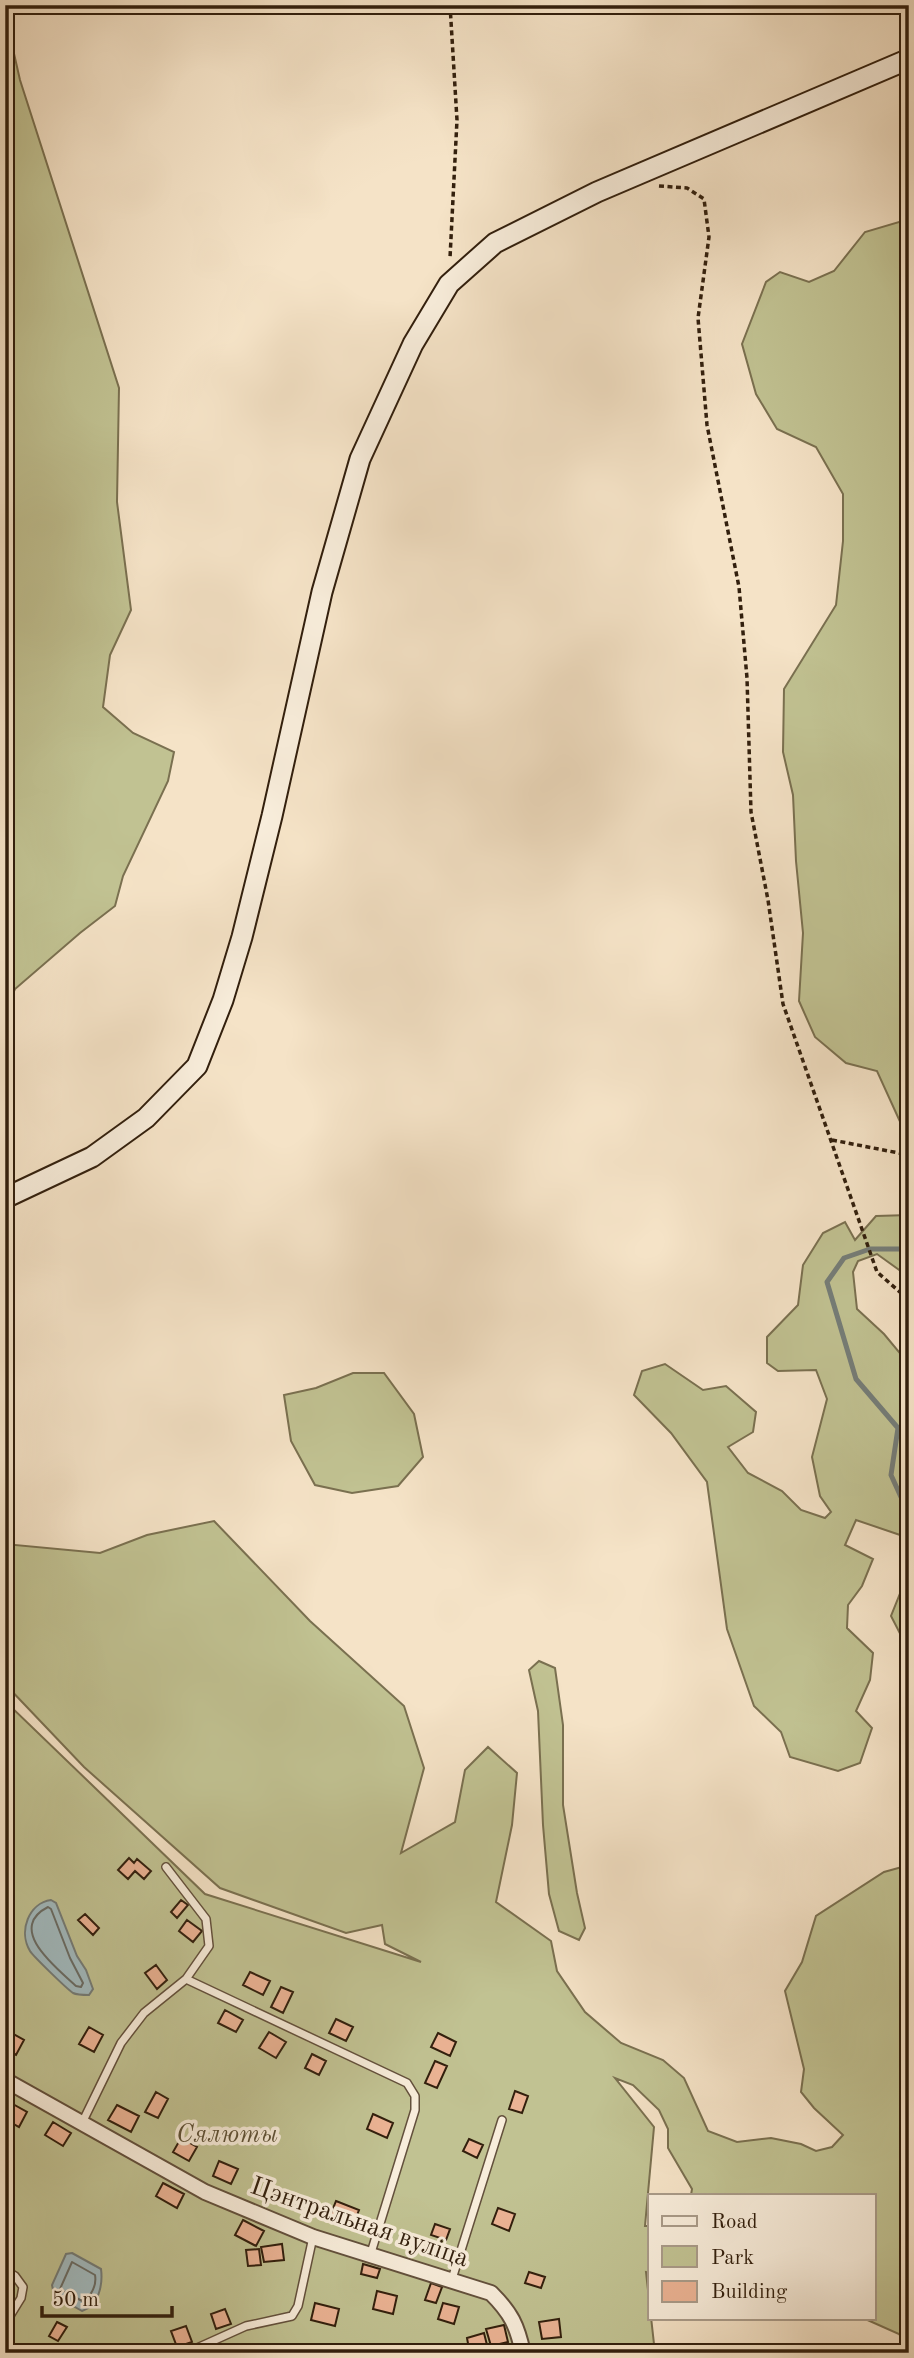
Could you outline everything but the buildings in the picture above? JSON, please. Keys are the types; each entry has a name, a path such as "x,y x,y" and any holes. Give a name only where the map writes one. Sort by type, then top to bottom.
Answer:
{"street":[{"path":"5,1198 92,1157 146,1118 197,1066 223,1000 242,937 322,592 360,459 413,344 449,284 495,243 597,192 909,60"},
{"name":"Цэнтральная вуліца","path":"5,2080 205,2192 313,2237 491,2293 507,2308 517,2328 523,2353"}],"lane":[{"path":"82,2123 121,2043 144,2013 186,1979 209,1945 206,1919 166,1867"},
{"path":"186,1979 407,2083 415,2096 415,2110 370,2256"},
{"path":"452,2279 502,2120"},
{"path":"187,2353 246,2326 292,2316 298,2306 313,2237"},
{"path":"5,2270 15,2276 23,2287 21,2298 5,2324"}],"path":[{"path":"449,284 457,120 450,5"},
{"path":"640,173 656,186 687,188 704,199 709,237 698,317 707,425 739,587 747,678 751,812 768,900 783,1004 877,1272 909,1300"},
{"path":"831,1140 909,1155"}],"green space":[{"path":"5,14 20,80 119,388 117,502 131,610 110,655 103,707 133,733 174,752 168,781 123,876 115,906 15,989 5,1010"},
{"path":"909,219 909,482 903,505 909,509 909,1130 902,1126 877,1071 846,1063 815,1037 799,1001 803,933 793,795 783,752 784,689 836,605 843,541 843,494 816,447 777,429 756,394 742,344 766,282 780,272 809,282 834,271 865,232"},
{"path":"909,1215 909,1277 877,1254 858,1261 853,1272 857,1309 884,1334 909,1364 909,1538 856,1520 845,1545 873,1559 862,1586 848,1605 847,1628 873,1653 870,1680 856,1711 872,1728 860,1763 838,1771 790,1757 781,1732 754,1706 727,1629 707,1482 671,1433 634,1395 642,1371 665,1364 703,1390 726,1386 756,1412 753,1432 728,1447 748,1473 782,1491 801,1510 825,1518 831,1512 820,1496 812,1457 827,1399 816,1370 778,1371 767,1363 767,1337 798,1305 803,1265 823,1233 845,1222 855,1240 876,1216"},
{"path":"353,1373 384,1373 414,1414 423,1457 398,1486 352,1493 315,1485 291,1441 284,1395 316,1388"},
{"name":"Сялюты","path":"214,1521 310,1621 404,1706 424,1768 401,1853 455,1822 465,1770 488,1747 517,1773 512,1825 496,1902 551,1941 557,1971 585,2012 621,2043 663,2060 684,2078 708,2131 737,2142 771,2138 801,2144 816,2151 832,2147 843,2135 801,2092 804,2069 785,1991 802,1962 816,1916 884,1872 909,1865 909,2349 899,2334 868,2320 876,2320 876,2194 691,2194 692,2189 668,2148 668,2129 659,2110 633,2085 615,2078 654,2127 645,2226 648,2226 648,2320 651,2320 655,2353 5,2353 5,1701 205,1894 421,1962 385,1944 382,1925 346,1933 220,1888 84,1767 5,1684 5,1544 100,1553 147,1535"},
{"path":"909,1580 909,1651 891,1616 905,1581"},
{"path":"539,1661 555,1668 563,1725 563,1805 585,1928 579,1940 559,1931 549,1894 538,1711 529,1670"}],"water":[{"path":"51,1900 56,1903 77,1956 86,1970 93,1989 89,1995 73,1993 30,1951 25,1935 28,1919 37,1906"},
{"path":"72,2253 101,2269 99,2294 88,2308 82,2311 54,2295 52,2285 66,2254"}],"waterway":[{"path":"909,1249 870,1249 844,1258 827,1282 856,1379 898,1428 891,1475 901,1497 909,1498"}]}
